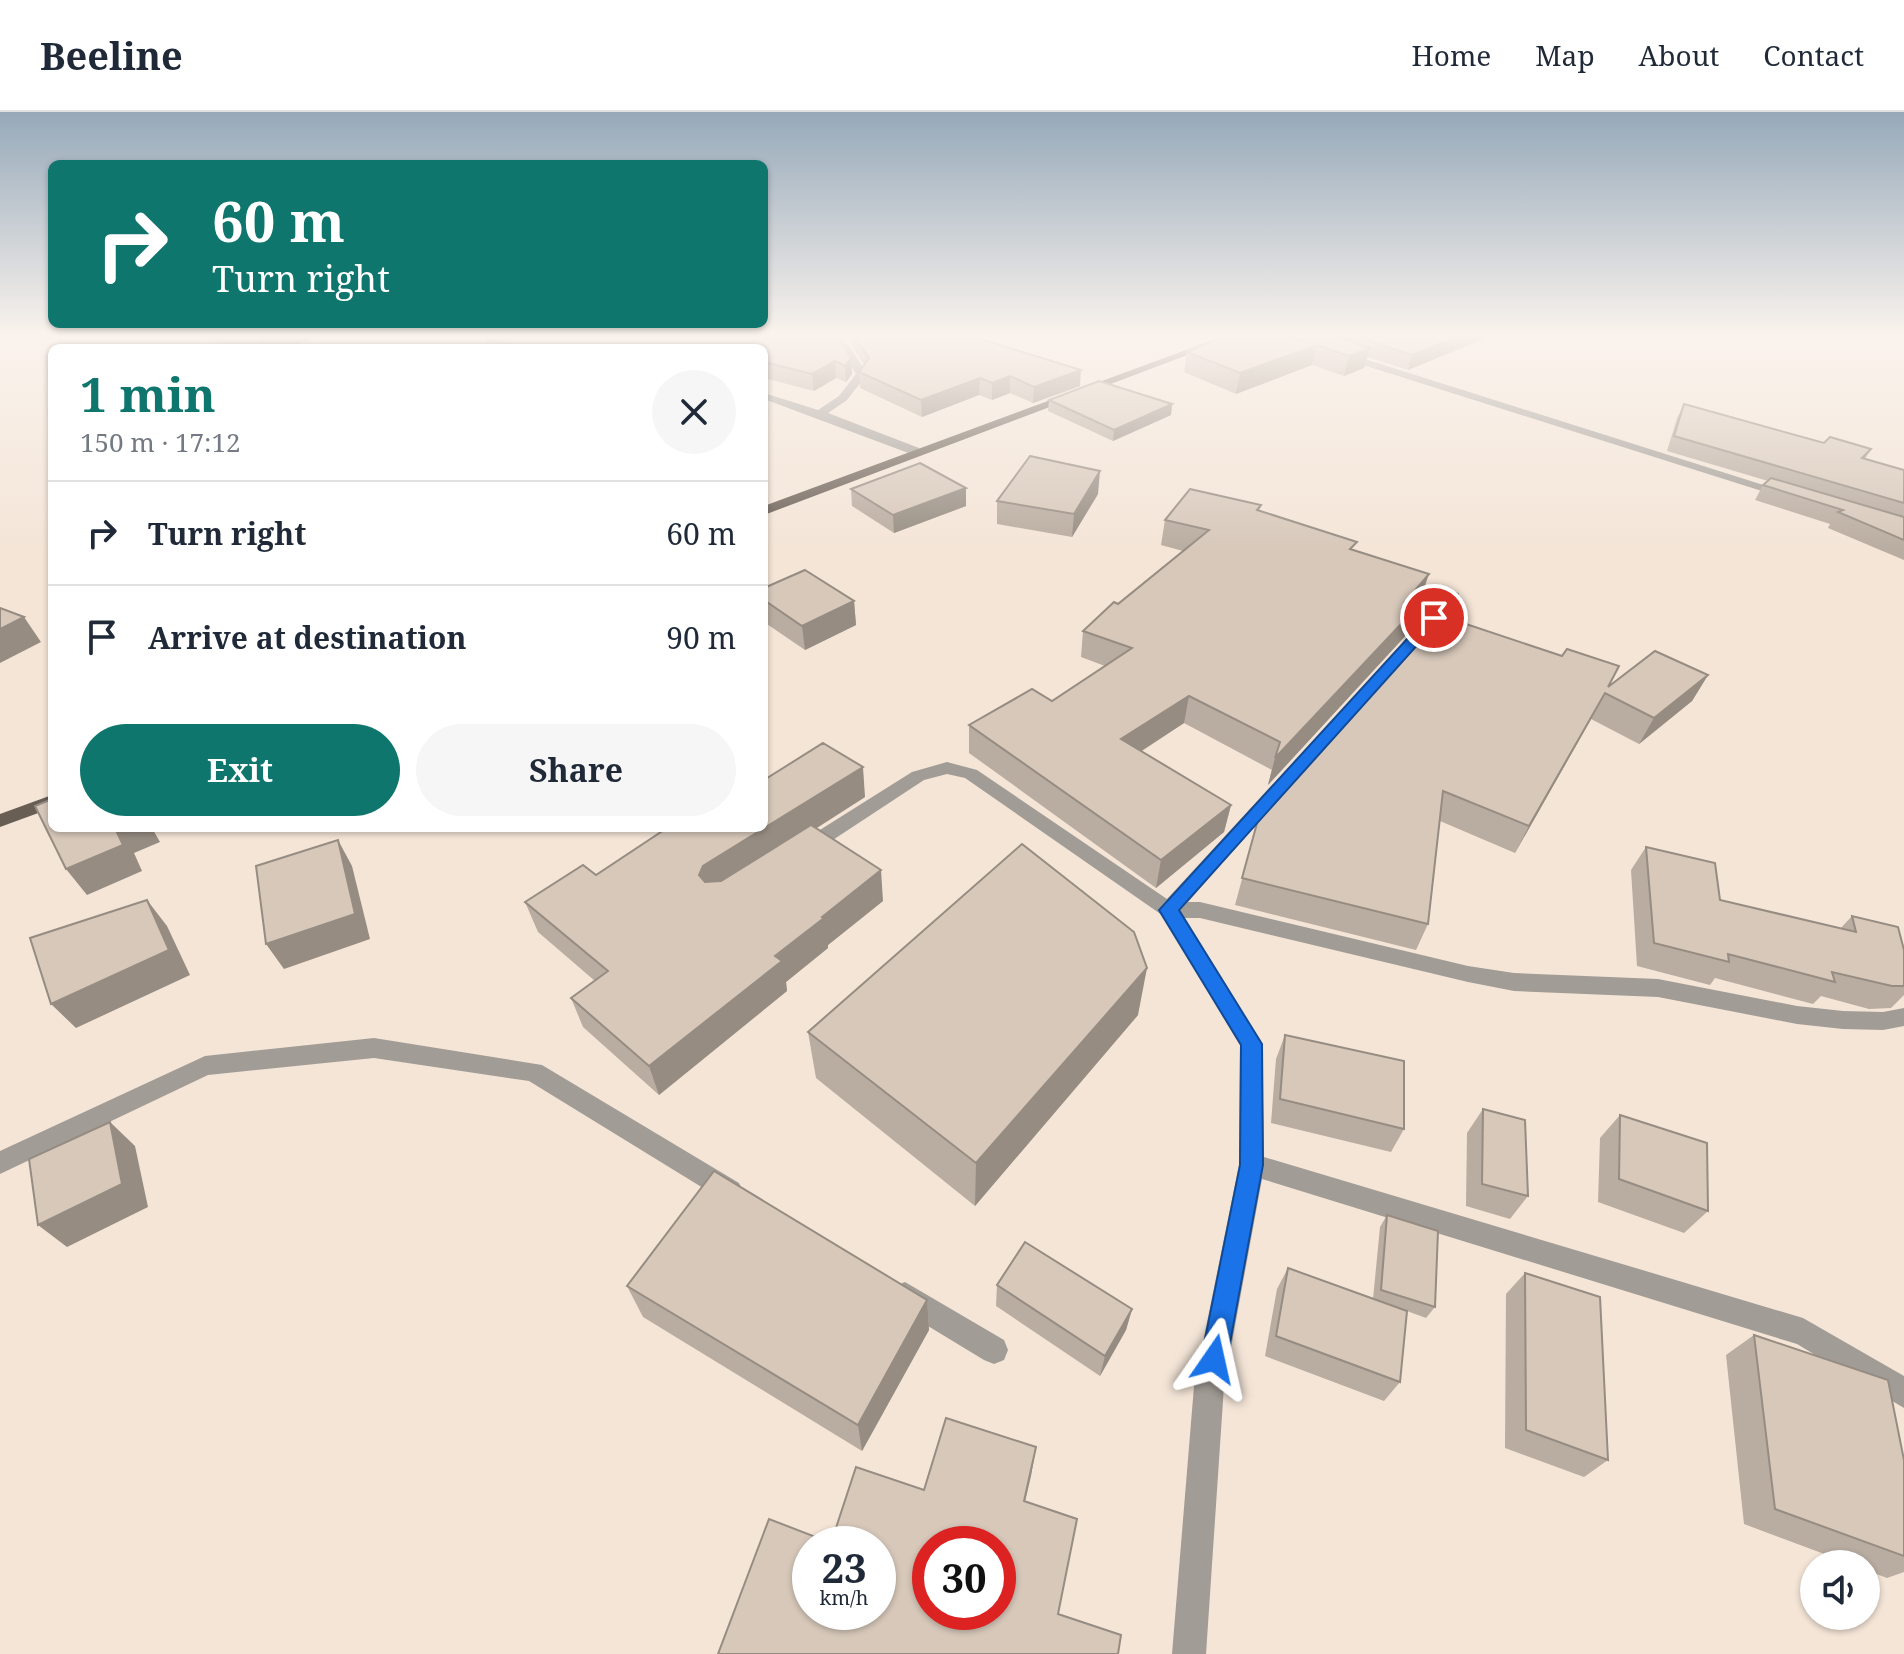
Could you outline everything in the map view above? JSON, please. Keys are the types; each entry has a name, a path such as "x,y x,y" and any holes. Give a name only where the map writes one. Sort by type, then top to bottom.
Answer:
{"main road":[{"path":"768,509 915,451 1048,406"},
{"path":"0,821 48,803"}],"street":[{"path":"794,406 915,451"},
{"path":"819,414 831,406"},
{"path":"1497,406 1803,499"},
{"path":"1412,642 1454,596"},
{"path":"781,865 918,776 947,768 971,774 1169,910 1251,1044 1252,1165 1209,1386 1189,1654"},
{"path":"1169,910 1296,770"},
{"path":"1169,910 1200,910 1468,974 1514,982 1658,988 1797,1015 1843,1020 1883,1021 1904,1017"},
{"path":"0,1163 205,1066 374,1048 534,1072 750,1203"},
{"path":"1252,1165 1803,1332 1904,1393"},
{"path":"886,1285 994,1350"}],"building":[{"path":"1062,406 1168,406 1114,430"},
{"path":"1683,406 1691,406 1824,443 1830,437 1871,449 1862,458 1904,470 1904,503 1674,436"},
{"path":"1030,456 1100,471 1074,514 997,501"},
{"path":"920,463 966,488 893,515 851,489"},
{"path":"1771,478 1904,517 1904,540 1838,512 1843,510 1763,485"},
{"path":"1190,489 1261,505 1257,510 1357,542 1350,549 1429,574 1405,602 1418,606 1275,758 1280,742 1189,696 1121,739 1231,805 1161,860 969,725 1032,689 1052,701 1132,648 1083,631 1114,602 1118,604 1209,530 1165,520"},
{"path":"805,570 854,601 802,626 768,603 768,586"},
{"path":"0,608 24,617 0,629"},
{"path":"1436,614 1562,656 1567,649 1619,666 1608,687 1655,651 1708,675 1654,718 1605,693 1529,826 1443,791 1428,924 1242,878 1262,805"},
{"path":"823,743 863,767 768,826 768,777"},
{"path":"48,801 48,832 117,832 123,845 66,869 35,806"},
{"path":"811,825 881,870 775,956 782,961 649,1066 571,998 608,971 525,902 583,865 596,875 661,832 758,832 703,866 699,875 705,882 721,881"},
{"path":"338,840 355,914 266,944 256,866"},
{"path":"1022,844 1134,932 1147,968 976,1163 808,1032"},
{"path":"1646,847 1715,863 1720,900 1856,932 1852,916 1898,927 1904,950 1904,986 1832,972 1835,982 1728,954 1729,962 1654,943"},
{"path":"147,900 169,950 51,1004 30,938"},
{"path":"1285,1035 1404,1061 1404,1129 1280,1099"},
{"path":"1483,1109 1525,1120 1528,1196 1482,1184"},
{"path":"1620,1115 1707,1143 1708,1211 1619,1179"},
{"path":"110,1122 122,1184 38,1225 29,1159"},
{"path":"714,1171 927,1300 858,1425 627,1286"},
{"path":"1387,1215 1438,1231 1435,1307 1381,1290"},
{"path":"1025,1242 1132,1309 1105,1356 997,1285"},
{"path":"1288,1268 1407,1311 1400,1382 1276,1336"},
{"path":"1525,1273 1600,1297 1608,1460 1526,1430"},
{"path":"1754,1335 1888,1380 1904,1460 1904,1556 1775,1509"},
{"path":"946,1418 1036,1447 1024,1501 1077,1519 1058,1614 1121,1635 1118,1654 718,1654 769,1519 792,1528 792,1630 896,1630 896,1526 837,1526 856,1467 924,1490"}],"route":[{"path":"1214,1359 1252,1165 1251,1044 1169,910 1434,618"}]}
